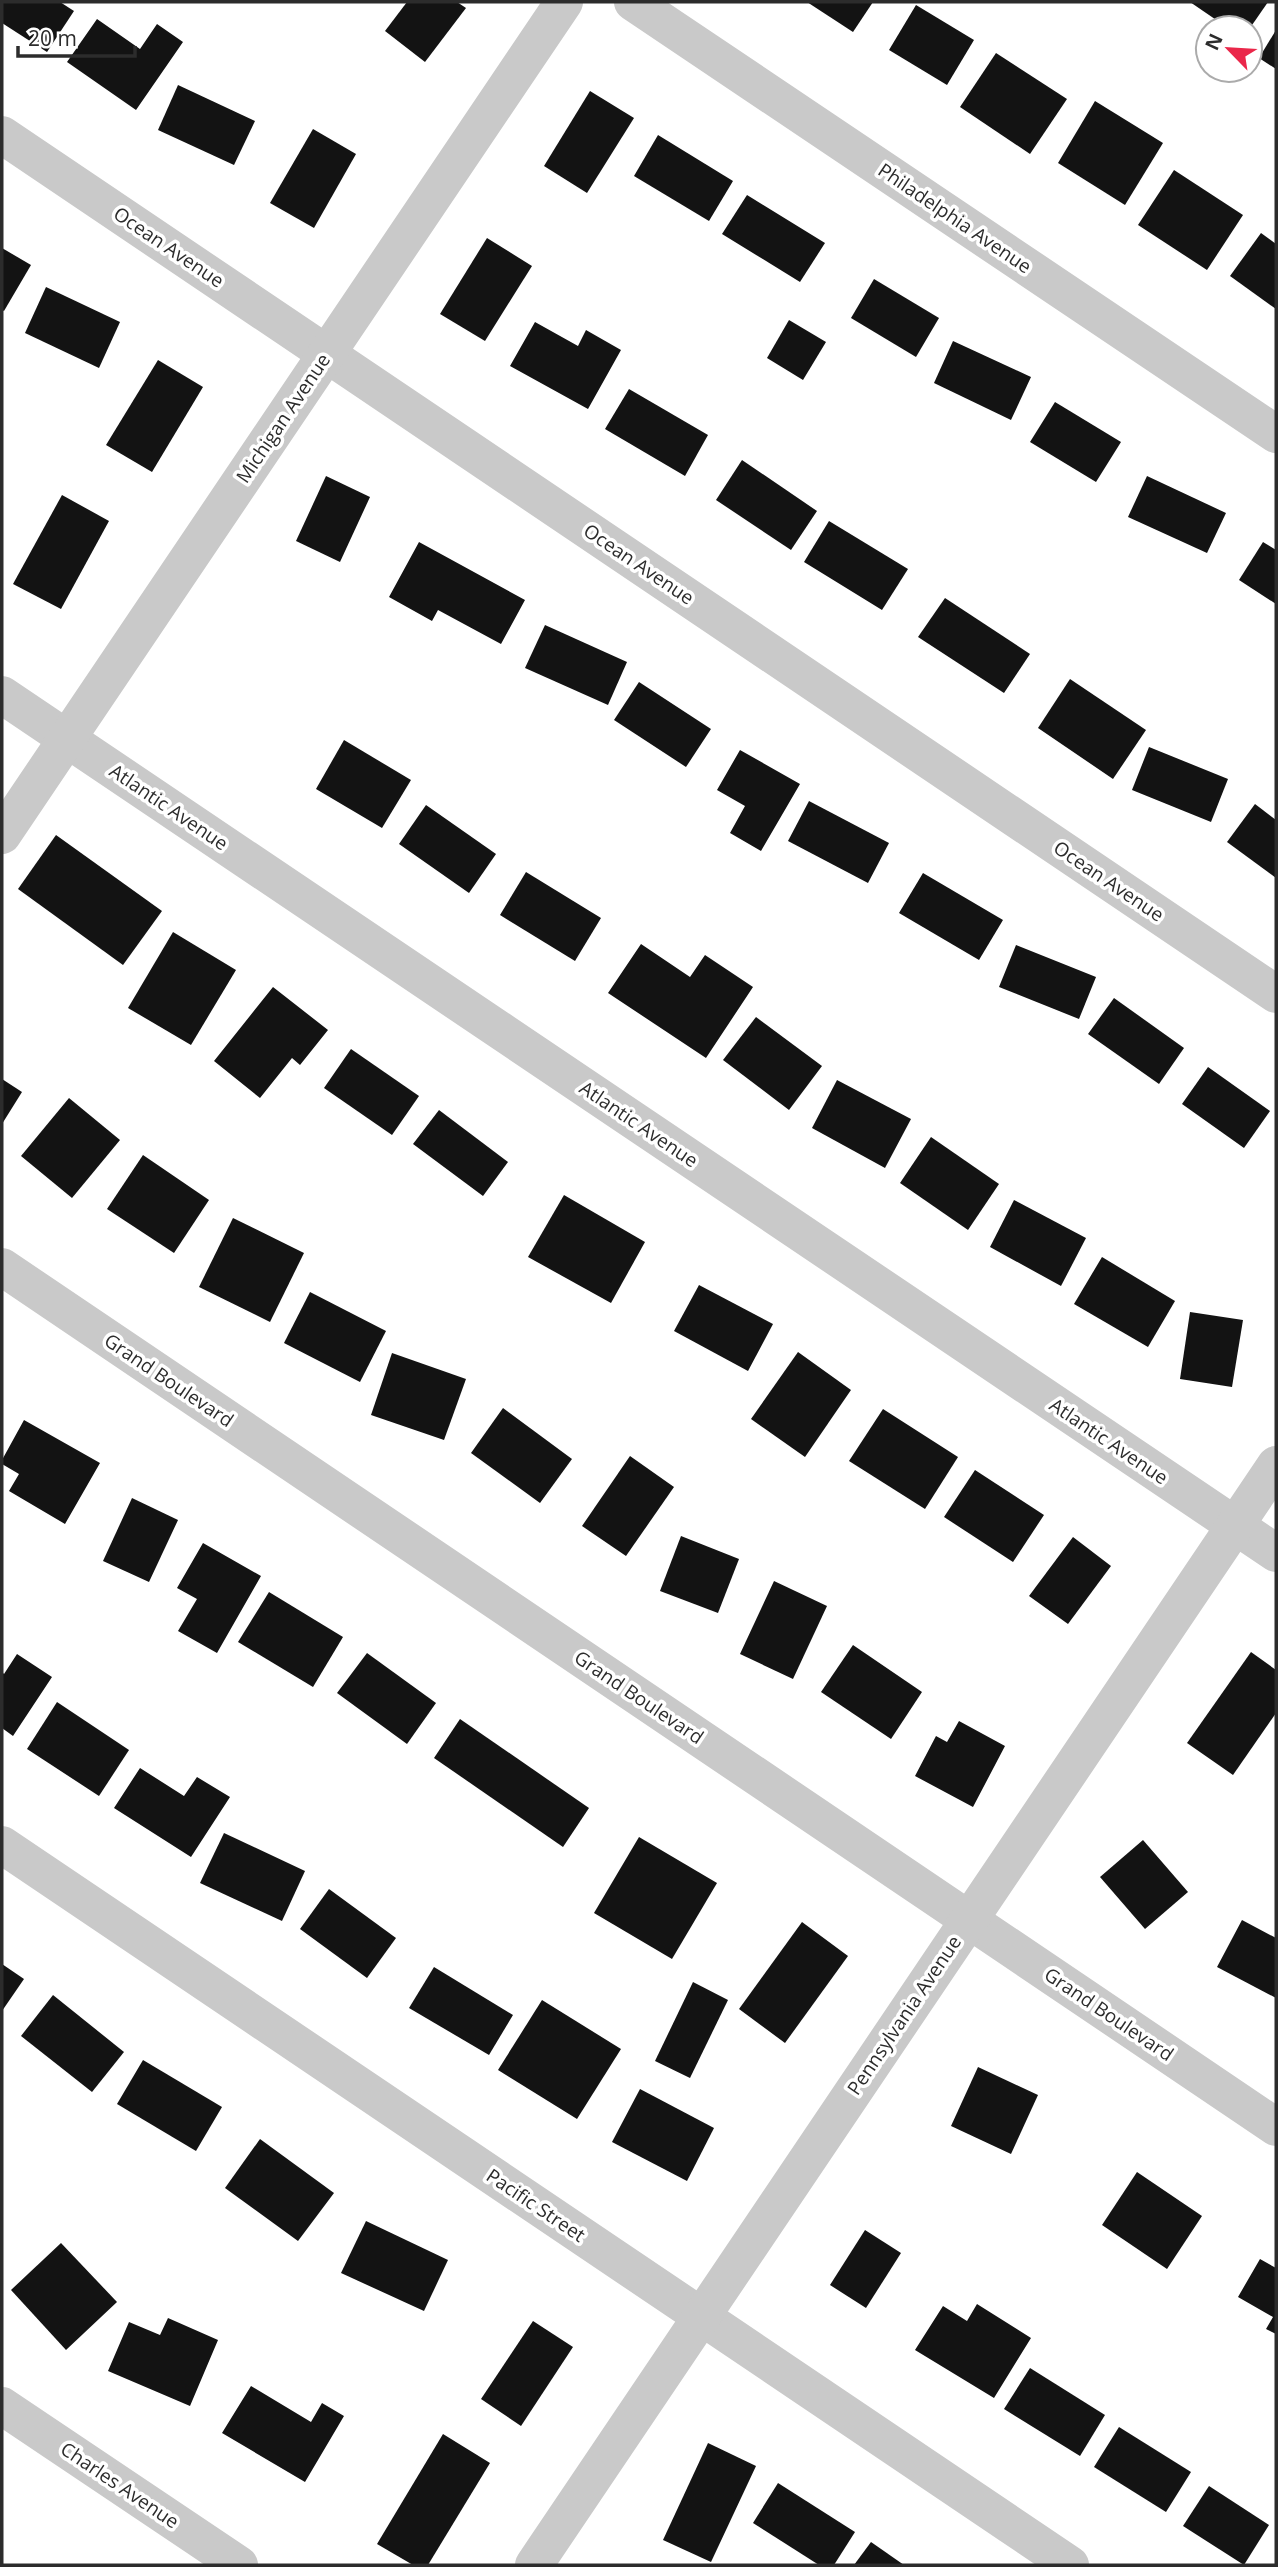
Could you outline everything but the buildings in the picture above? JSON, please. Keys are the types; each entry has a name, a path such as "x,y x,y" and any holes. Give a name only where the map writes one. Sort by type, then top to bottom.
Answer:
{"street":[{"name":"Michigan Avenue","path":"2,835 564,2"},
{"name":"Philadelphia Avenue","path":"633,2 1276,434"},
{"name":"Ocean Avenue","path":"2,135 1276,994"},
{"name":"Atlantic Avenue","path":"2,695 1276,1553"},
{"name":"Grand Boulevard","path":"2,1267 1276,2127"},
{"name":"Pennsylvania Avenue","path":"534,2565 1276,1465"},
{"name":"Pacific Street","path":"2,1844 1070,2565"},
{"name":"Charles Avenue","path":"2,2406 239,2565"}]}
